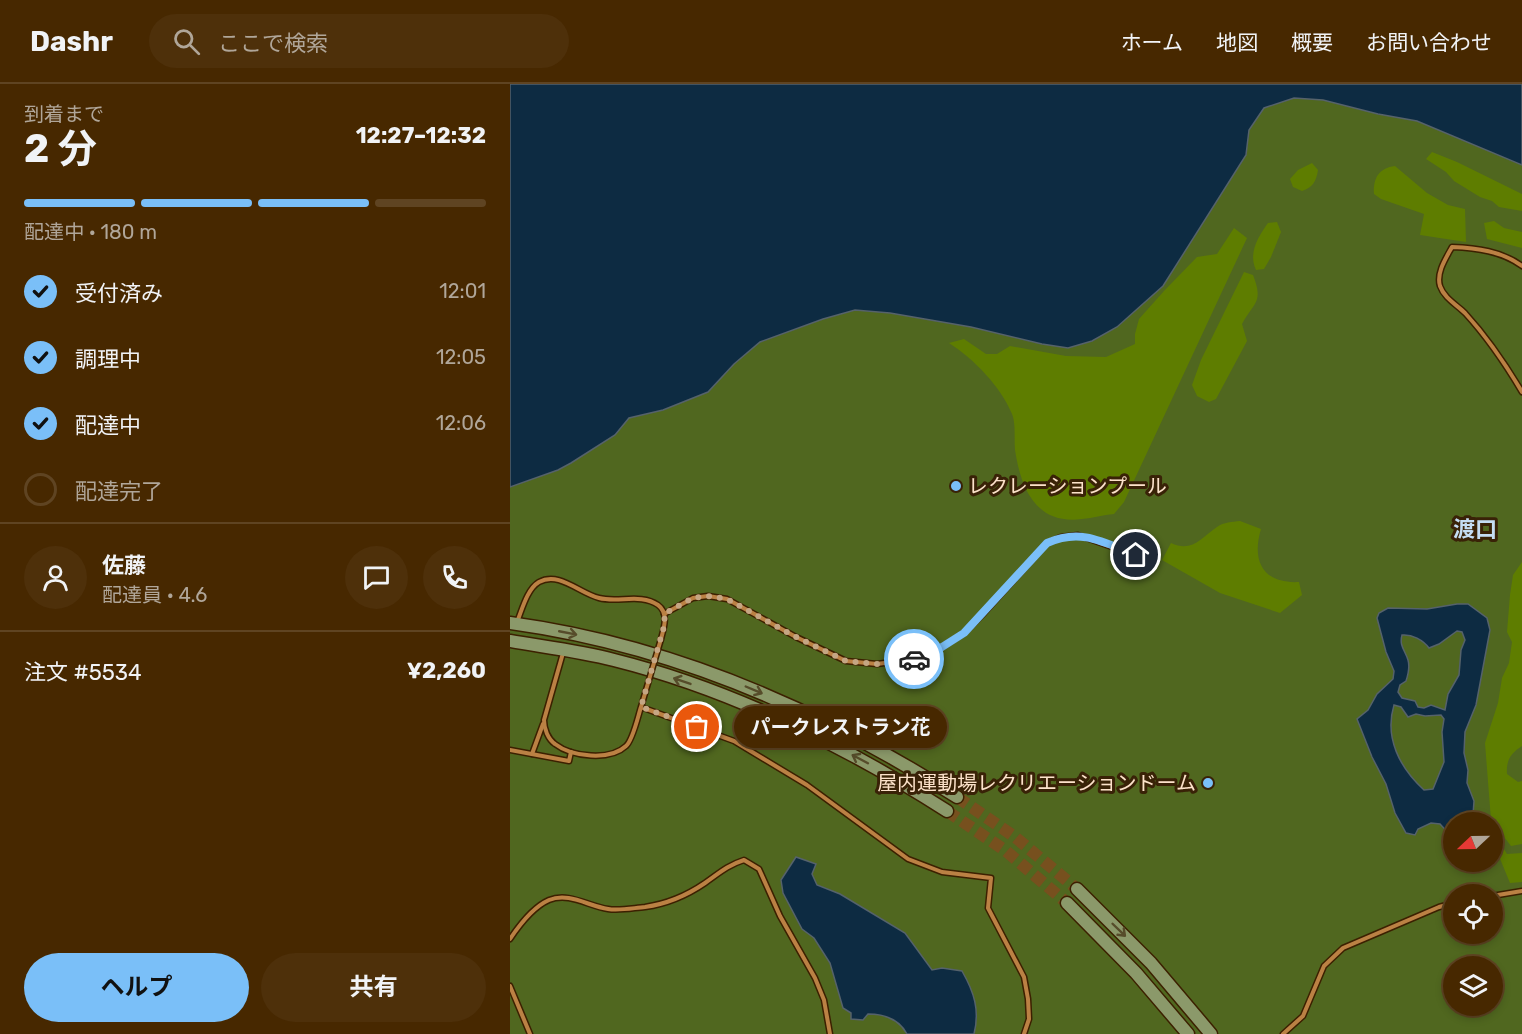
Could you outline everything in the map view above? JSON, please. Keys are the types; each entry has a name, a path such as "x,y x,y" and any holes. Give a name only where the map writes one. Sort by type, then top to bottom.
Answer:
{"main road":[{"path":"513,623 618,644 690,665 739,683 866,742 957,797"},
{"path":"510,641 614,660 682,681 778,718 858,758 947,811"},
{"path":"1077,890 1151,963 1211,1034"},
{"path":"1067,903 1136,973 1188,1034"}],"lane":[{"path":"1522,266 1494,253 1474,248 1452,247 1439,275 1440,286 1445,294 1496,352 1522,392"},
{"path":"664,614 693,598 708,596 727,599 796,637 846,661 877,664 914,659 942,647 964,633 1047,543 1061,537 1078,535 1155,562"},
{"path":"513,623 532,588 539,582 549,579 560,579 600,598 646,600 659,606 664,614 665,623 661,639 628,745 617,752 600,755 571,752 554,744 544,729 544,720"},
{"path":"532,754 562,663 564,650"},
{"path":"641,707 734,741 807,785 908,859 942,872 991,878 988,908 1024,977 1029,1019 1024,1034"},
{"path":"510,750 569,761 571,752"},
{"path":"510,939 536,908 549,900 562,897 609,909 660,904 695,890 725,868 744,860 759,869 780,916 815,978 824,1000 830,1034"},
{"path":"1503,894 1522,891"},
{"path":"1283,1034 1303,1016 1324,966 1343,948 1443,907"},
{"path":"510,986 530,1034"}],"green space":[{"path":"1294,98 1323,100 1417,121 1522,165 1522,1034 510,1034 510,487 538,477 622,426 629,418 663,410 734,364 760,342 855,310 890,313 971,327 1042,344 1093,341 1117,327 1163,286 1246,155 1249,130 1264,108"},
{"path":"1432,152 1522,194 1522,211 1499,207 1454,181 1446,172 1426,159"},
{"path":"1312,163 1318,170 1313,184 1302,191 1293,187 1290,179 1298,170"},
{"path":"1395,166 1427,193 1448,205 1465,209 1466,242 1420,235 1424,214 1381,199 1374,194 1378,175 1385,169"},
{"path":"1494,221 1504,228 1522,232 1522,248 1487,239 1484,223"},
{"path":"1277,222 1281,232 1271,257 1264,269 1256,270 1253,257 1258,240 1268,223"},
{"path":"1234,228 1247,238 1124,502 1114,514 1082,519 1066,519 1042,510 1033,501 1022,478 1015,450 1013,418 1007,404 986,374 949,343 964,339 986,354 997,354 1010,346 1066,356 1106,357 1135,344 1139,319 1197,257 1217,254"},
{"path":"1244,272 1253,275 1258,291 1256,302 1242,324 1247,341 1216,399 1209,402 1197,396 1192,385 1201,360"},
{"path":"1240,521 1261,529 1258,551 1263,569 1277,579 1299,582 1302,595 1280,613 1220,593 1162,560 1171,543 1178,546 1191,545 1220,525"},
{"path":"1522,562 1522,746 1510,757 1507,774 1518,782 1522,781 1522,844 1511,846 1503,836 1503,812 1490,812 1485,743 1498,703 1502,678 1509,663 1512,642 1507,632 1513,575"},
{"path":"1503,847 1507,854 1522,853 1522,882 1510,883 1503,866"}],"water":[{"path":"510,84 1522,84 1522,165 1417,121 1323,100 1294,98 1264,108 1249,130 1246,155 1163,286 1117,327 1092,341 1068,348 971,327 890,313 855,310 760,342 734,364 708,392 663,410 629,418 615,435 571,463 510,487"},
{"path":"1468,604 1487,618 1490,630 1476,705 1465,732 1464,753 1468,770 1467,783 1474,801 1473,812 1443,812 1443,827 1440,824 1431,823 1418,829 1415,835 1406,833 1395,813 1386,784 1357,719 1368,710 1377,694 1393,679 1394,671 1386,652 1377,618 1379,613 1388,608 1427,609","holes":["1457,631 1462,632 1465,640 1461,650 1459,675 1448,694 1445,710 1431,705 1424,708 1418,707 1415,701 1402,698 1398,692 1400,685 1406,681 1409,665 1402,645 1402,635 1417,638 1429,648","1394,705 1401,707 1408,717 1416,714 1441,715 1444,719 1442,732 1444,762 1433,789 1424,790 1408,772 1396,752 1391,717"]},
{"path":"796,857 816,864 812,874 817,885 840,894 905,933 932,970 942,968 962,971 975,1001 974,1034 907,1034 900,1025 885,1016 868,1014 863,1020 851,1019 851,1013 843,1008 830,963 814,938 802,929 783,893 781,880"}],"tunnel":[{"path":"957,797 1015,837 1077,889"},
{"path":"947,811 1006,851 1067,903"}],"way so far":[{"path":"697,727 641,707 665,623 664,614 680,603 693,598 708,596 727,599 796,637 846,661 877,664 914,659"}],"place":[{"name":"レクレーションプール","path":"956,486"},
{"name":"パークレストラン花","path":"697,727"},
{"name":"屋内運動場レクリエーションドーム","path":"1208,783"}],"district":[{"name":"渡口","path":"1475,529"}],"route":[{"path":"914,659 942,647 964,633 1047,543 1061,537 1078,535 1136,555"}]}
